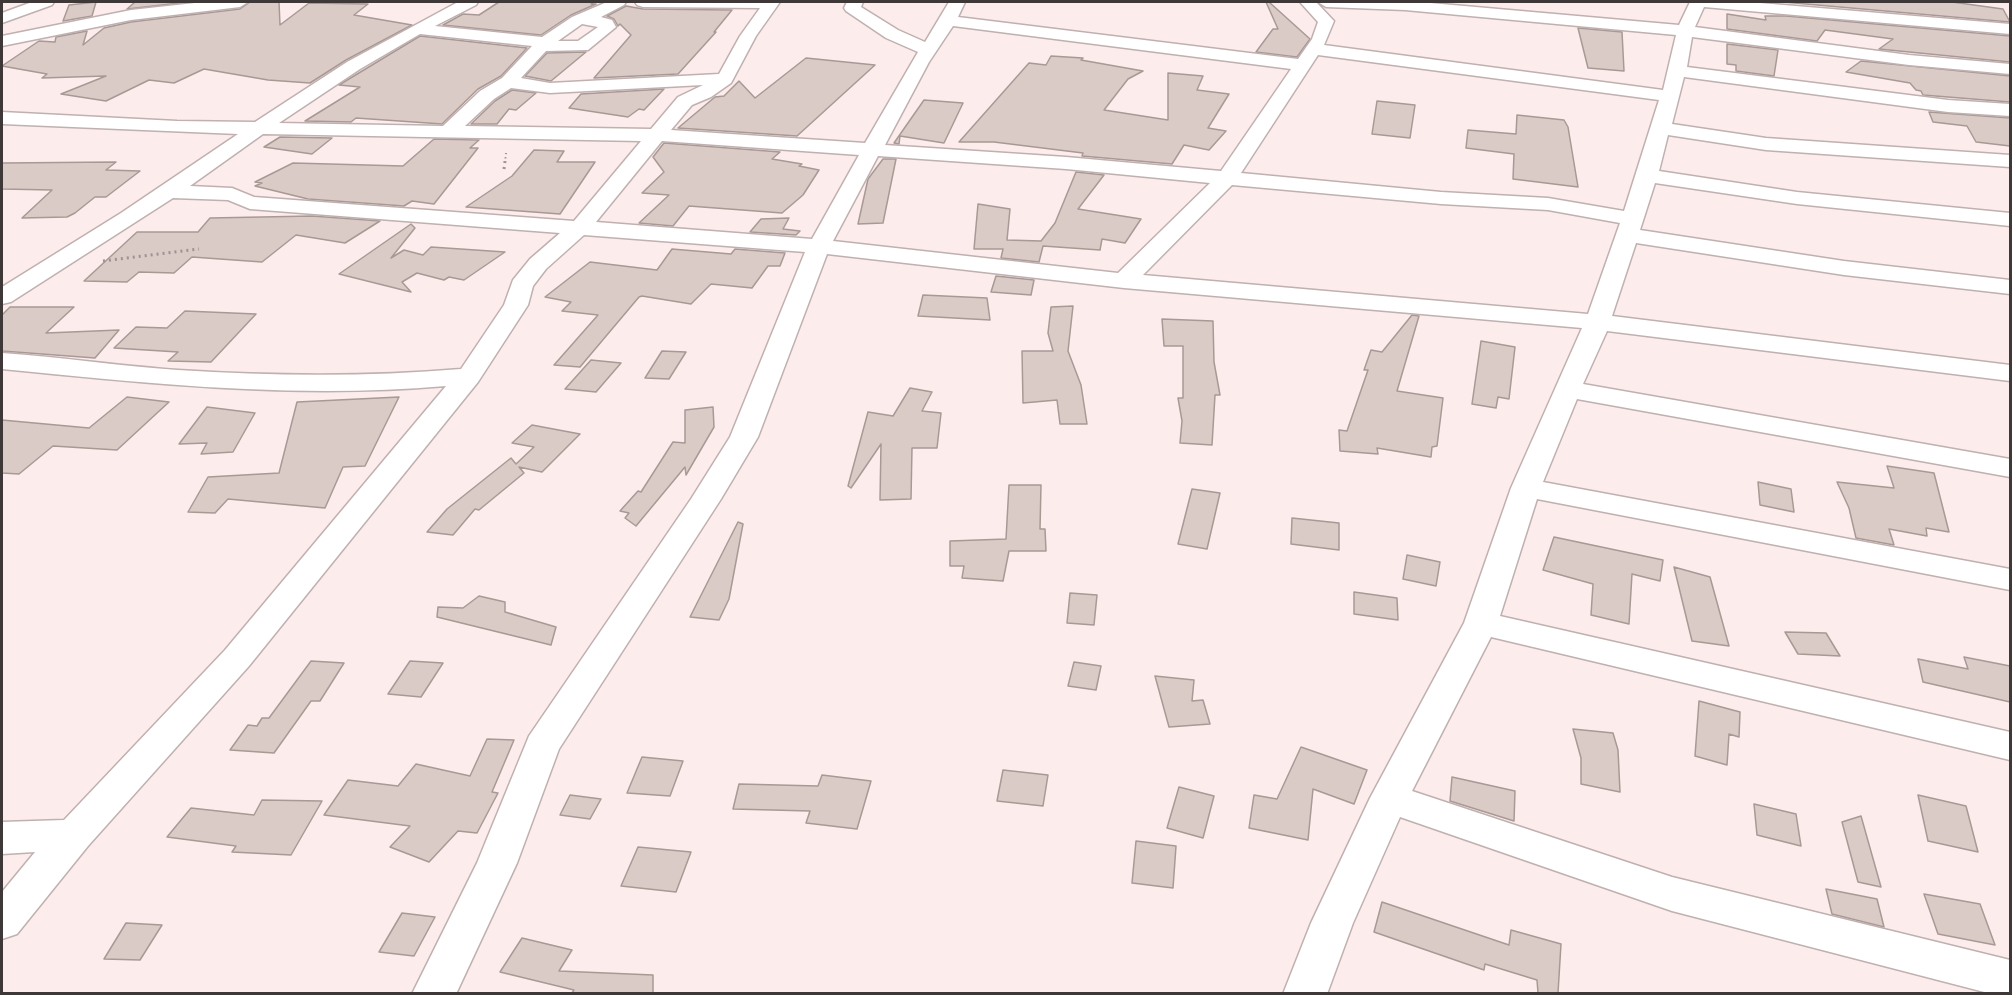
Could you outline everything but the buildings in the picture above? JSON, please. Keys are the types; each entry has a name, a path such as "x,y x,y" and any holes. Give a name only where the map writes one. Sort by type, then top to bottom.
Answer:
{"street":[{"path":"2,18 46,2"},
{"path":"2,41 107,19 240,2"},
{"path":"2,297 169,192 259,127 359,62 470,2"},
{"path":"447,132 487,95 508,82 543,44 578,20 618,2 636,2"},
{"path":"644,2 771,2"},
{"path":"2,921 74,835 237,658 469,376 516,305 521,285 538,264 581,226 685,101 704,93 725,79 748,36 771,2"},
{"path":"855,2 852,8 892,34 929,50"},
{"path":"1124,281 1227,178 1314,49 1326,21 1308,2"},
{"path":"1326,2 1404,3 1685,32 1909,60 2010,69"},
{"path":"1305,993 1332,923 1389,798 1481,623 1526,488 1591,340 1647,176 1685,32 1699,2 2010,29"},
{"path":"434,993 497,863 542,746 706,499 744,437 819,246 952,11 1302,65"},
{"path":"418,29 543,44 582,46 608,27 606,23 578,20"},
{"path":"1314,49 1667,102 1948,106 2010,110"},
{"path":"508,82 550,88 725,79"},
{"path":"1667,102 1766,144 2010,161"},
{"path":"2,118 177,127 658,135 872,149 1441,198 1538,202 1630,227 1833,266 2010,287"},
{"path":"1647,176 1797,198 2010,220"},
{"path":"169,192 232,194 250,202 819,246 1124,281 1597,322 2010,373"},
{"path":"2,361 130,374 318,385 417,382 469,376"},
{"path":"1568,389 2010,468"},
{"path":"1526,488 2010,580"},
{"path":"1481,623 2010,746"},
{"path":"1389,798 1672,894 2010,979"},
{"path":"2,838 74,835"}],"path":[{"path":"49,268 199,249"}]}
